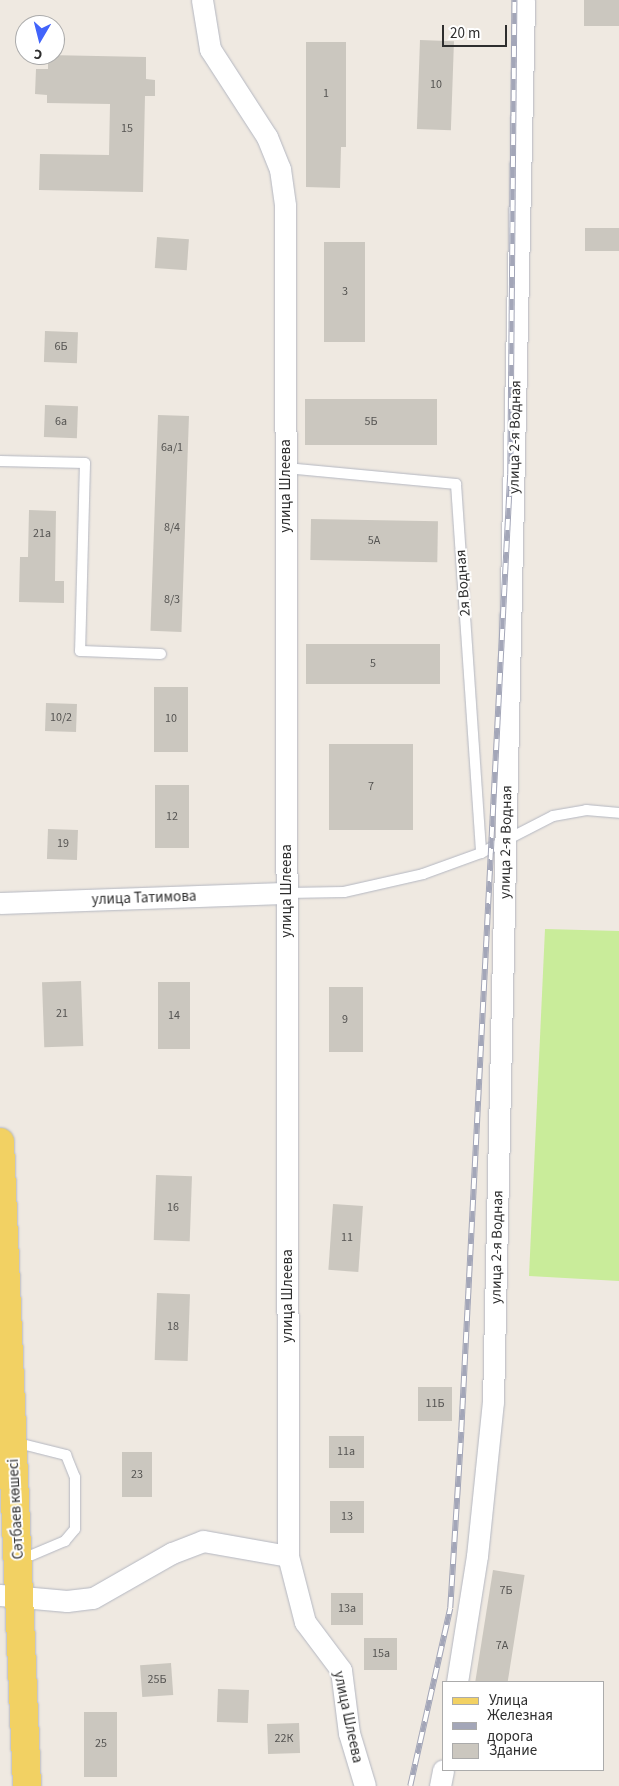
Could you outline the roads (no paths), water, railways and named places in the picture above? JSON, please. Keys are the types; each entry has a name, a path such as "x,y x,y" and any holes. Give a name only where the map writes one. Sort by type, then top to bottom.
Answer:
{"main road":[{"name":"Сәтбаев көшесі","path":"0,1142 19,1561 10,1595 27,1786"}],"street":[{"name":"улица Шлеева","path":"202,0 210,49 267,136 280,168 284,206 288,1556 305,1622 341,1670 349,1733 364,1786"},
{"name":"улица 2-я Водная","path":"457,1681 477,1556 493,1402 524,0"},
{"name":"улица Татимова","path":"0,903 287,893"},
{"path":"10,1595 67,1601 93,1598 172,1553 203,1542 288,1556"},
{"path":"440,1786 443,1771"}],"lane":[{"path":"0,461 85,463 80,651 161,654"},
{"name":"2я Водная","path":"286,468 456,484 481,853"},
{"path":"287,893 344,892 423,874 481,853 552,816 586,810 619,813"},
{"path":"13,1442 66,1455 75,1477 75,1529 65,1541 19,1561"}],"railway":[{"path":"410,1786 450,1608 461,1431 510,475 514,0"}]}
